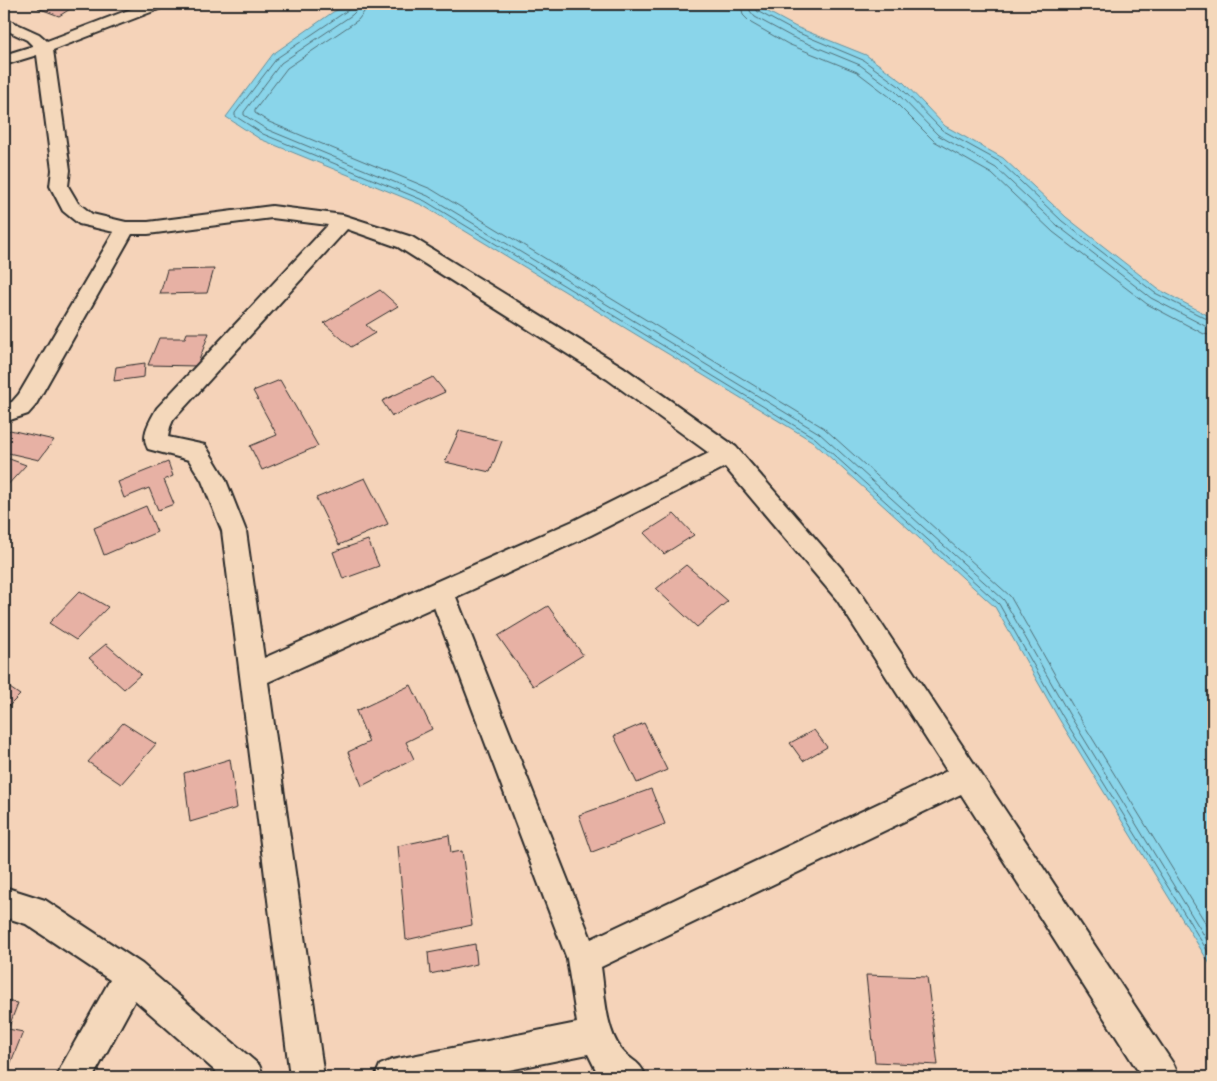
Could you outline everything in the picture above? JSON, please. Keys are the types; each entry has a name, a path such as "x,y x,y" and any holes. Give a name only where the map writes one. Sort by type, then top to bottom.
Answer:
{"street":[{"path":"123,4 137,14"},
{"path":"4,60 44,48 137,14 158,4"},
{"path":"4,23 33,37 44,48 61,170 60,186 70,207 86,219 126,228 148,228 272,212 344,221 405,242 615,374 728,454 846,592 1162,1077"},
{"path":"307,1077 234,531 213,478 197,452 156,443 158,428 165,414 344,221"},
{"path":"4,413 20,408 27,400 126,228"},
{"path":"253,676 582,528 728,454"},
{"path":"441,592 583,959 596,1036 610,1062 629,1077"},
{"path":"583,959 966,777"},
{"path":"4,902 34,911 131,975 248,1077"},
{"path":"74,1077 131,975"},
{"path":"392,1077 596,1036"}],"water":[{"path":"350,4 761,4 759,7 796,27 866,55 903,82 945,126 1003,158 1066,217 1158,289 1213,318 1213,969 1059,719 995,607 812,441 422,205 260,139 226,117 273,54 333,12"}],"building":[{"path":"46,4 78,4 59,16 38,8"},
{"path":"214,269 207,293 160,294 167,270"},
{"path":"380,290 398,306 366,325 375,333 351,347 324,323"},
{"path":"187,333 209,333 197,366 148,365 159,338 185,338"},
{"path":"145,363 144,377 114,381 116,367"},
{"path":"433,377 445,392 392,416 382,401"},
{"path":"280,380 318,446 262,470 250,446 277,435 253,391"},
{"path":"10,430 54,440 39,460 4,452 4,437"},
{"path":"459,431 502,441 490,472 445,462"},
{"path":"4,457 26,465 4,489"},
{"path":"168,462 173,476 164,480 174,504 158,510 149,488 124,498 118,482"},
{"path":"365,478 388,524 339,545 316,498"},
{"path":"146,506 157,532 104,555 94,528"},
{"path":"674,514 694,535 664,554 644,533"},
{"path":"368,540 379,566 343,579 333,552"},
{"path":"686,565 728,601 697,627 656,589"},
{"path":"80,591 108,607 76,640 49,623"},
{"path":"548,606 583,655 533,686 498,636"},
{"path":"106,644 141,674 124,689 89,658"},
{"path":"4,684 20,695 4,711"},
{"path":"411,685 432,729 406,742 414,759 362,786 348,752 369,742 356,711"},
{"path":"123,723 156,744 121,784 88,762"},
{"path":"644,723 667,770 637,783 614,736"},
{"path":"814,730 827,747 803,761 790,743"},
{"path":"230,759 237,808 190,822 184,773"},
{"path":"651,789 665,824 592,852 579,815"},
{"path":"449,835 451,853 462,851 472,925 406,940 398,846"},
{"path":"475,944 477,964 430,974 428,953"},
{"path":"866,975 927,977 938,1065 875,1062"},
{"path":"4,1001 18,1003 8,1029 23,1032 5,1077 4,1077"}]}
